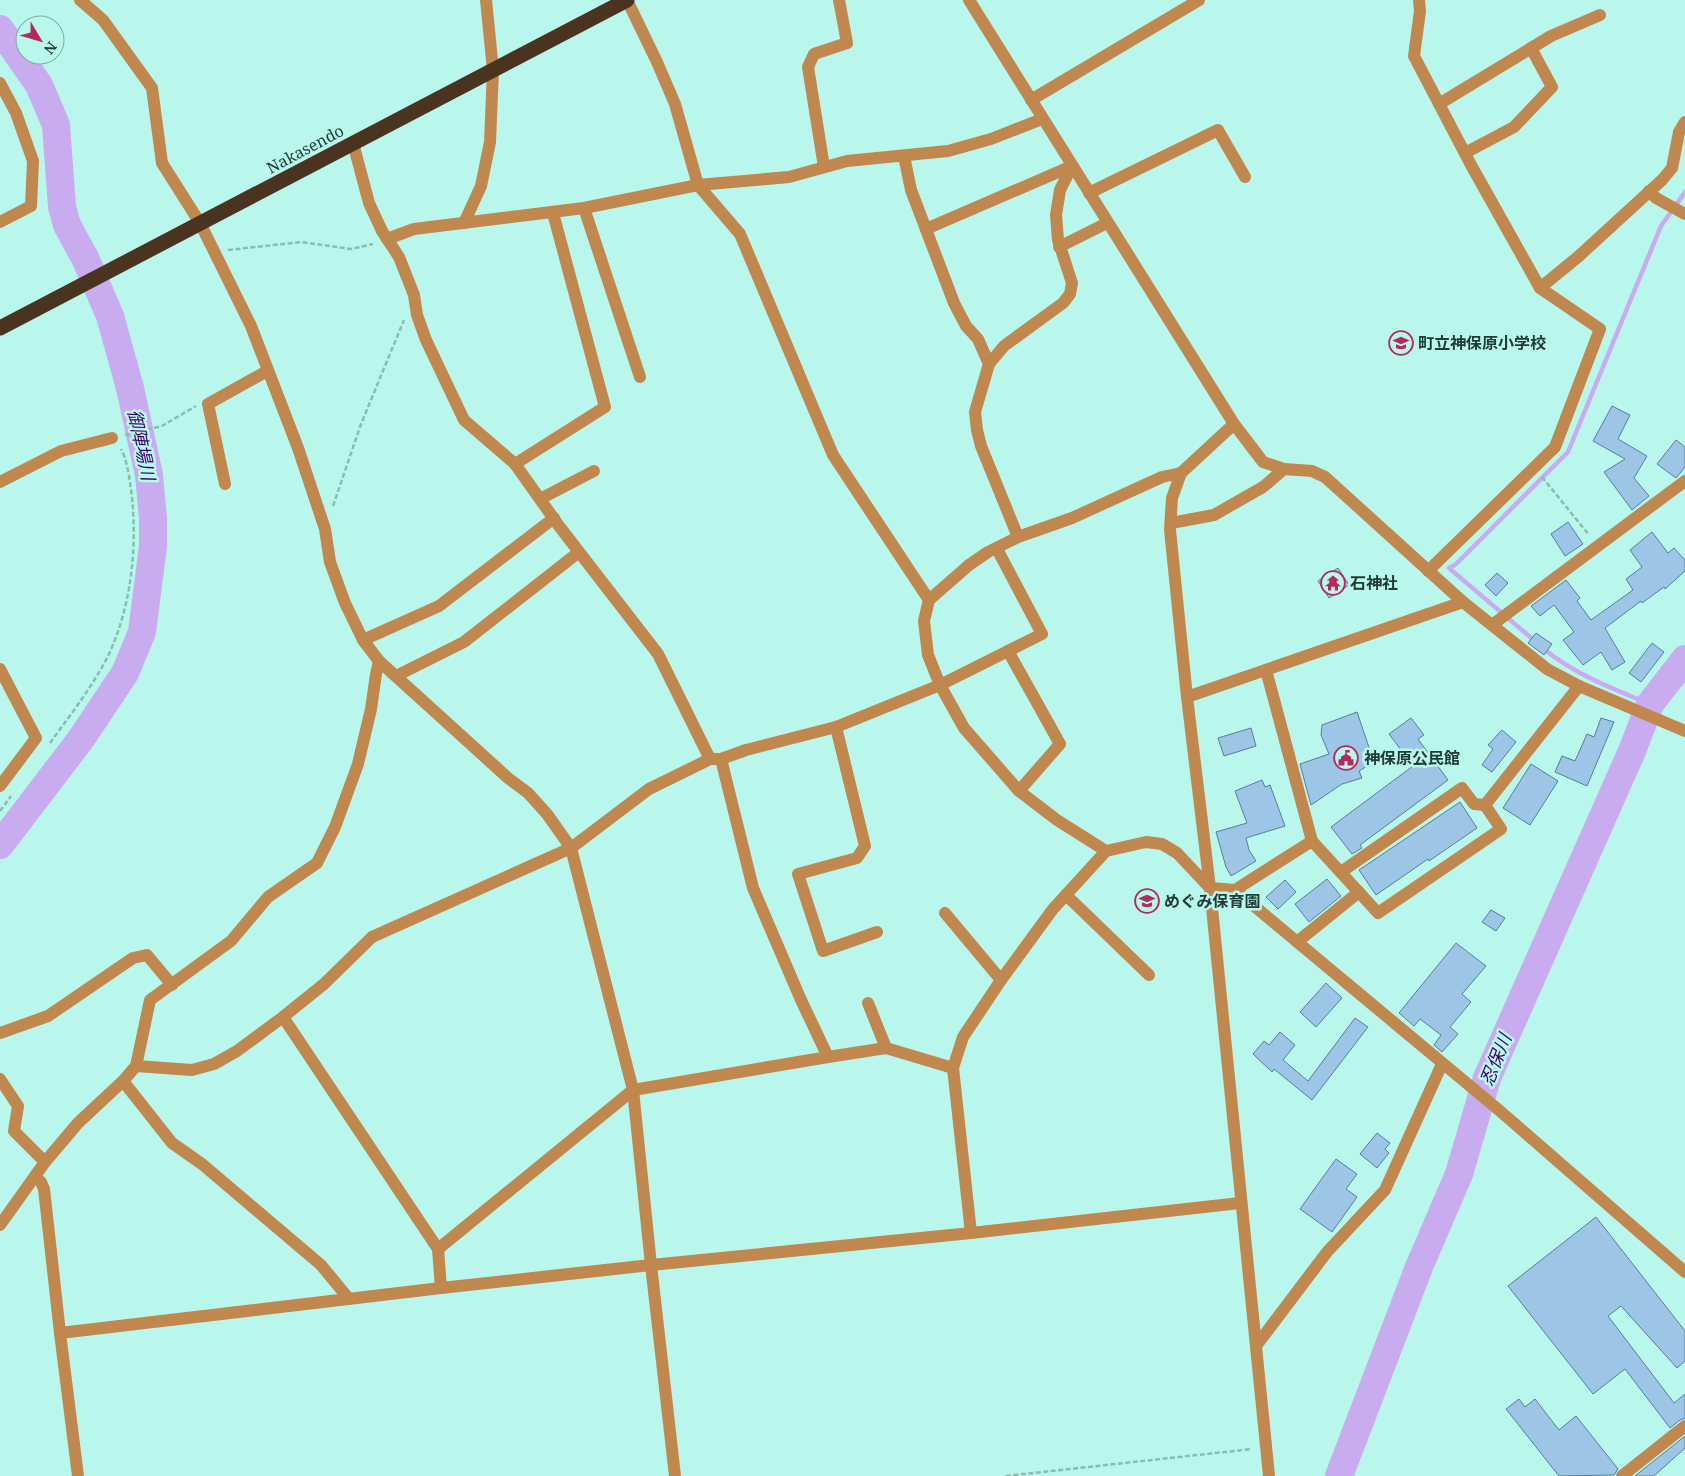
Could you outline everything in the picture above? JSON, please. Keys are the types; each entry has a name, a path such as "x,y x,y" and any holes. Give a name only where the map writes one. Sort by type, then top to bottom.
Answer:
{"highway":[{"name":"Nakasendo","path":"0,328 627,0"}],"street":[{"path":"80,0 103,20 152,88 162,163 200,223 251,326 298,448 325,528 330,562 345,603 363,640 379,660 396,676 508,778 528,792 547,814 571,848 633,1090 675,1476"},
{"path":"464,223 480,186 490,142 493,70 486,0"},
{"path":"627,0 675,104 698,185 740,234 834,455 929,600"},
{"path":"824,167 808,68 814,54 847,43 839,0"},
{"path":"969,0 1234,424 1263,462 1284,469 1312,471 1325,477 1463,602 1547,669 1579,686 1685,731"},
{"path":"1030,100 1199,0"},
{"path":"1419,0 1420,11 1414,56 1465,154 1540,288 1600,328 1555,447 1428,571"},
{"path":"1439,104 1551,36 1600,15"},
{"path":"1465,154 1514,127 1552,87 1531,48"},
{"path":"0,84 16,113 33,161 32,206 0,222"},
{"path":"387,239 414,229 553,213 698,185 788,177 847,161 948,151 991,139 1042,119"},
{"path":"1540,288 1579,256 1662,180 1672,168 1679,132 1685,122"},
{"path":"1089,194 1218,130 1245,177"},
{"path":"353,143 370,203 382,231 399,257 414,296 417,315 426,340 464,420 515,464 579,552 658,654 716,759 754,888 801,1000 828,1056"},
{"path":"904,156 911,190 954,303 966,326 978,339 989,364"},
{"path":"926,229 1072,166"},
{"path":"1018,537 981,446 976,430 975,412 989,364 1004,346 1063,303 1070,294 1072,282 1060,247 1056,215 1060,190 1072,166"},
{"path":"1649,191 1656,198 1685,213"},
{"path":"584,208 640,377"},
{"path":"515,464 605,407 553,213"},
{"path":"1060,247 1107,223"},
{"path":"225,484 208,404 268,371"},
{"path":"1234,424 1181,473 1172,498 1171,523 1187,697 1210,888 1268,1476"},
{"path":"0,482 61,451 117,437"},
{"path":"1171,523 1214,515 1263,487 1284,469"},
{"path":"540,498 594,471"},
{"path":"1106,851 1057,820 1019,791 964,728 940,685 928,655 924,621 929,600 969,565 988,552 1018,537 1072,518 1162,477 1181,473"},
{"path":"1492,625 1685,481"},
{"path":"363,640 439,606 554,518"},
{"path":"136,1066 192,1070 208,1066 237,1051 283,1018 324,984 372,937 571,848 649,789 716,759 836,727 940,685 1042,634 997,549"},
{"path":"396,676 464,642 579,552"},
{"path":"1187,697 1463,602"},
{"path":"1008,651 1060,744 1019,791"},
{"path":"0,1225 46,1162 78,1123 123,1081 136,1066 150,1000 231,941 268,897 317,863 335,827 358,764 372,710 379,660"},
{"path":"0,669 36,738 0,786"},
{"path":"1266,670 1312,841 1378,913 1501,829 1484,805 1474,804 1462,788 1341,872"},
{"path":"1484,805 1579,686"},
{"path":"836,727 865,846 857,858 798,874 822,950 877,932"},
{"path":"1236,890 1312,841"},
{"path":"971,1233 953,1068 963,1038 1001,980 1053,909 1106,851 1146,842 1162,844 1177,853 1210,888 1236,890 1500,1112 1685,1272"},
{"path":"1297,942 1359,892"},
{"path":"1066,895 1149,975"},
{"path":"945,913 1001,980"},
{"path":"0,1033 48,1016 132,958 147,955 172,985"},
{"path":"868,1003 886,1048"},
{"path":"283,1018 438,1249 441,1288"},
{"path":"438,1249 633,1090 828,1056 886,1048 953,1068"},
{"path":"1256,1346 1327,1252 1385,1190 1442,1064"},
{"path":"0,1079 18,1106 14,1131 46,1162"},
{"path":"123,1081 172,1143 202,1164 321,1265 349,1299"},
{"path":"35,1177 41,1182 44,1190 78,1476"},
{"path":"60,1334 441,1288 971,1233 1240,1202"},
{"path":"1622,1476 1685,1426"}],"path":[{"path":"214,251 301,242 351,249 375,244 387,239"},
{"path":"325,528 361,424 414,296"},
{"path":"46,749 91,686 109,652 125,608 135,517 130,476 117,437 162,426 203,402 208,404"},
{"path":"1544,479 1598,546"},
{"path":"0,811 11,795"},
{"path":"1006,1476 1266,1448"}],"building":[{"path":"1612,406 1630,415 1618,439 1647,456 1634,478 1649,496 1632,510 1604,472 1625,459 1593,441"},
{"path":"1676,440 1685,447 1685,467 1676,478 1657,464"},
{"path":"1568,522 1583,544 1565,556 1551,534"},
{"path":"1652,532 1668,553 1674,548 1685,560 1685,571 1665,589 1664,587 1642,603 1641,601 1605,628 1625,662 1612,670 1601,652 1583,665 1563,640 1574,632 1554,605 1540,616 1531,606 1566,580 1580,598 1577,601 1591,620 1633,590 1626,579 1642,567 1630,550"},
{"name":"石神社","path":"1338,568 1349,585 1329,598 1318,581"},
{"path":"1497,573 1508,583 1496,596 1485,585"},
{"path":"1536,633 1552,644 1544,655 1528,643"},
{"path":"1652,643 1664,652 1641,682 1629,673"},
{"name":"神保原公民館","path":"1357,712 1374,762 1359,771 1362,778 1342,784 1311,805 1300,764 1329,754 1321,735 1322,725"},
{"path":"1411,718 1424,735 1418,739 1448,780 1360,845 1362,848 1352,854 1331,827 1413,766 1389,734"},
{"path":"1601,718 1614,722 1587,786 1555,772 1562,756 1575,761 1587,734 1594,737"},
{"path":"1251,728 1256,746 1224,756 1218,738"},
{"path":"1502,730 1516,742 1492,772 1482,765 1493,749 1488,745"},
{"path":"1531,764 1558,781 1530,825 1503,808"},
{"path":"1262,780 1265,787 1270,785 1285,826 1246,838 1249,850 1256,861 1231,876 1226,867 1216,832 1247,823 1235,791"},
{"path":"1460,802 1477,828 1376,895 1359,870"},
{"path":"1327,879 1341,896 1309,922 1295,904"},
{"path":"1285,880 1296,892 1278,909 1266,897"},
{"path":"1491,910 1505,918 1496,931 1482,922"},
{"path":"1456,943 1486,966 1462,994 1471,1002 1450,1027 1458,1034 1442,1052 1434,1045 1441,1035 1420,1019 1414,1026 1399,1013"},
{"path":"1326,983 1342,998 1316,1027 1300,1012"},
{"path":"1355,1018 1368,1027 1312,1100 1274,1069 1272,1072 1253,1054 1264,1041 1269,1045 1280,1032 1295,1045 1283,1060 1308,1081"},
{"path":"1377,1133 1390,1143 1385,1149 1389,1153 1377,1168 1360,1154"},
{"path":"1336,1159 1357,1174 1346,1189 1357,1197 1332,1232 1300,1209"},
{"path":"1596,1217 1685,1331 1685,1361 1677,1368 1621,1306 1608,1316 1674,1403 1685,1394 1685,1418 1670,1428 1625,1369 1593,1394 1508,1286"},
{"path":"1519,1399 1525,1407 1535,1399 1559,1430 1576,1416 1618,1469 1614,1475 1559,1476 1506,1409"},
{"path":"1685,1436 1685,1448 1654,1476 1635,1476"}],"waterway":[{"name":"御陣場川","path":"0,29 39,85 56,125 62,207 67,225 86,260 110,316 130,388 149,475 153,519 153,546 142,632 125,673 81,739 0,845"},
{"path":"1536,642 1449,568 1455,565 1568,452 1661,226 1685,192"},
{"path":"1544,649 1581,673 1608,687 1650,704"},
{"name":"忍保川","path":"1339,1476 1419,1267 1459,1174 1487,1078 1632,751 1650,704 1685,659"}],"place":[{"name":"町立神保原小学校","path":"1401,343"},
{"name":"石神社","path":"1333,583"},
{"name":"神保原公民館","path":"1346,758"},
{"name":"めぐみ保育園","path":"1147,901"}]}
